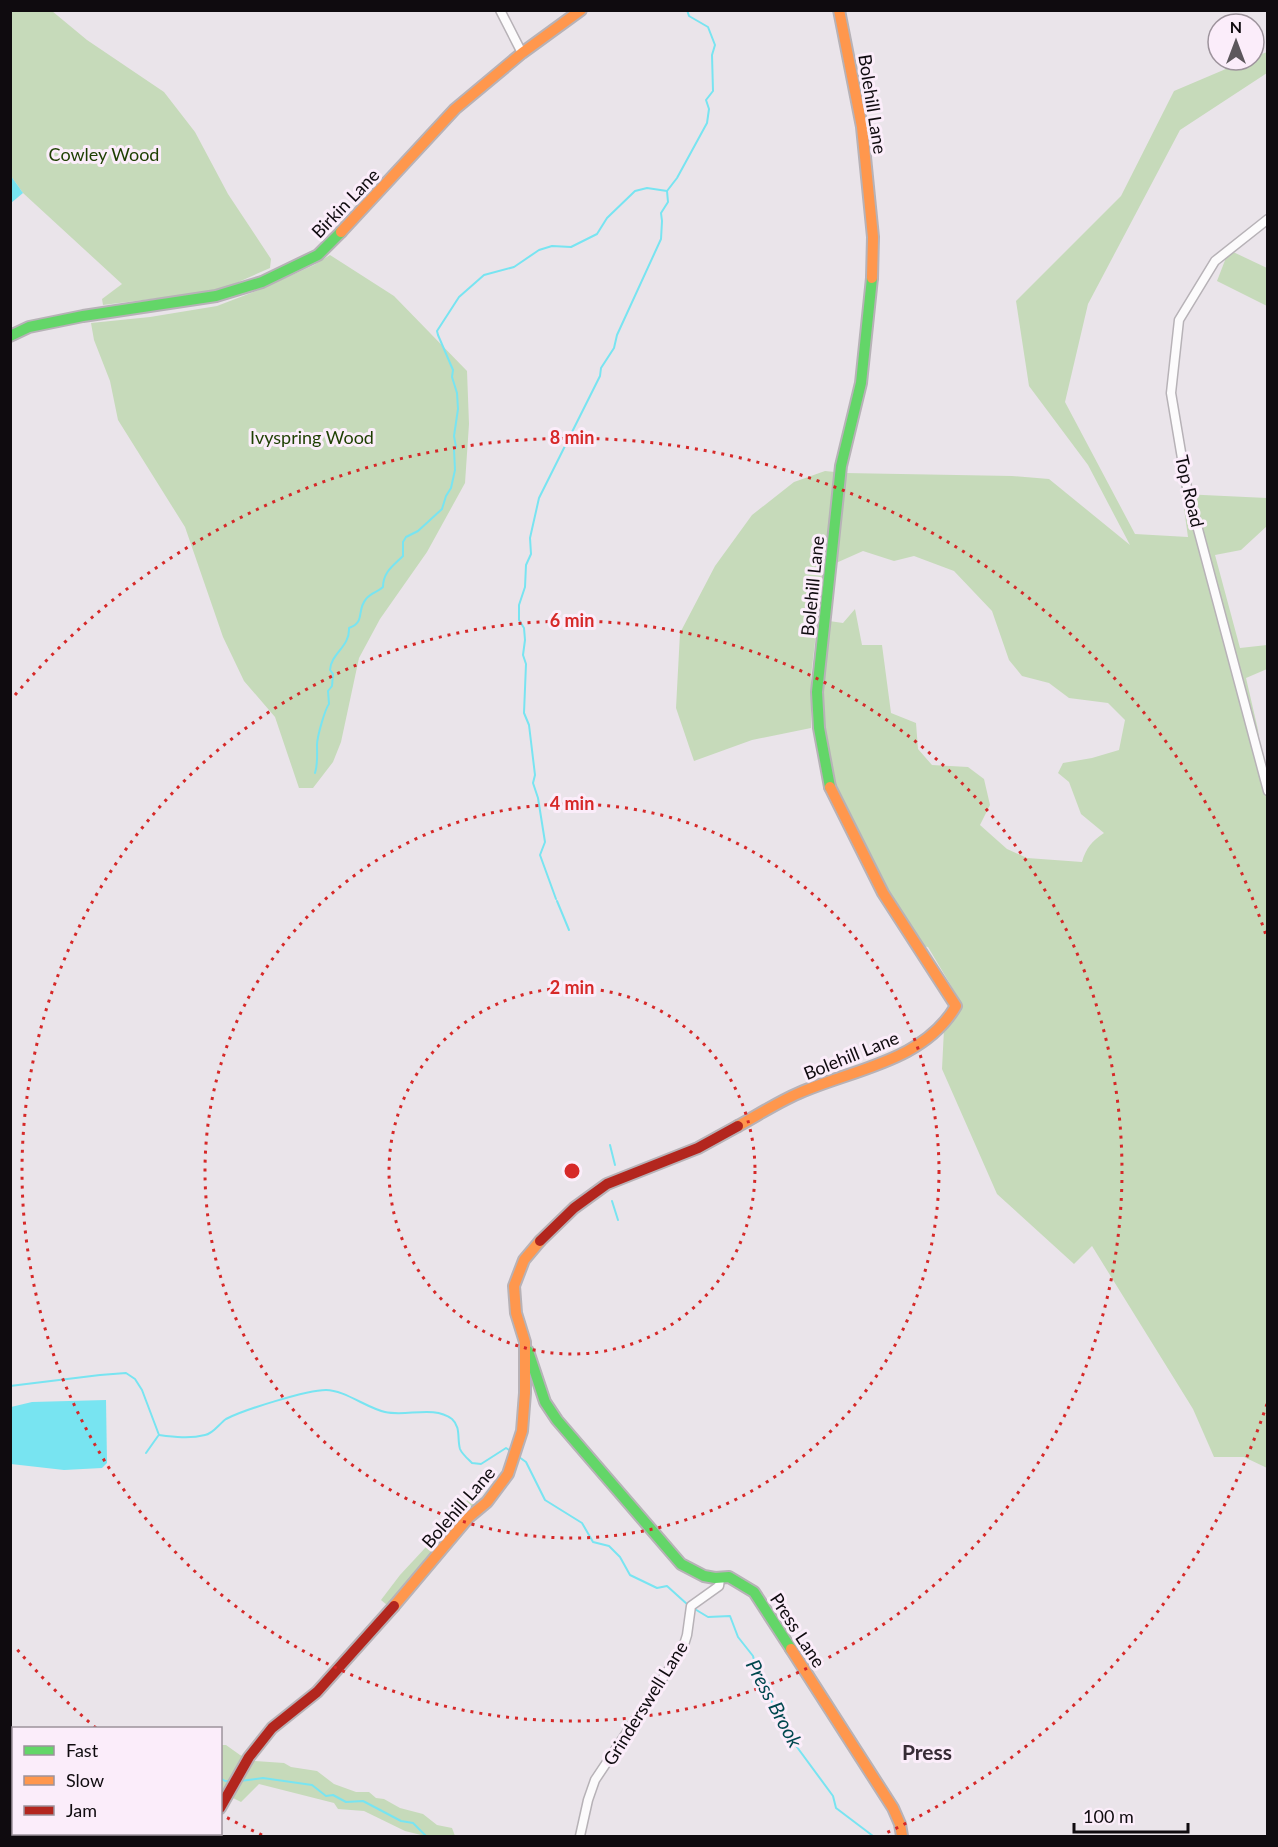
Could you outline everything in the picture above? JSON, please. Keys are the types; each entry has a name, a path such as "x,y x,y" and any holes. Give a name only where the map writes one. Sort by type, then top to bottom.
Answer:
{"street":[{"path":"500,10 522,53"},
{"name":"Birkin Lane","path":"10,336 28,327 83,315 216,296 262,282 318,255 447,118 522,53 581,10"},
{"name":"Bolehill Lane","path":"222,1805 249,1757 272,1728 318,1692 424,1572 469,1517 487,1502 508,1474 522,1431 525,1393 525,1342 514,1302 514,1286 524,1260 541,1240 574,1208 608,1184 698,1148 799,1093 897,1058 937,1031 956,1006 884,893 857,844 828,782 819,728 817,692 841,466 861,383 873,267 873,237 862,127 839,10"},
{"name":"Top Road","path":"1268,219 1215,261 1179,321 1171,393 1187,488 1268,791"},
{"name":"Press Lane","path":"525,1342 545,1402 557,1420 681,1564 702,1577 720,1579 729,1577 754,1592 893,1808 902,1836"},
{"name":"Grinderswell Lane","path":"580,1836 595,1780 682,1648 687,1635 691,1606 718,1586 720,1579"}],"green space":[{"name":"Cowley Wood","path":"11,10 52,11 87,40 164,92 195,132 228,194 271,259 270,268 234,284 208,292 103,305 102,299 122,284 23,193 11,176"},
{"path":"1266,52 1267,73 1180,130 1088,304 1065,402 1135,534 1188,537 1182,494 1267,498 1267,526 1241,550 1215,555 1240,648 1267,645 1267,669 1246,678 1258,730 1268,814 1267,1468 1244,1457 1214,1457 1193,1409 1092,1246 1074,1264 997,1194 942,1069 944,1029 960,1004 959,999 928,947 922,946 887,892 830,780 823,739 824,676 829,621 843,623 855,609 862,645 882,645 891,713 916,723 918,749 932,765 968,767 984,779 990,805 980,825 1007,849 1027,858 1082,862 1090,845 1104,833 1081,814 1069,782 1058,773 1063,763 1119,750 1125,720 1108,703 1069,698 1049,683 1022,676 1009,660 992,611 954,571 914,556 894,561 863,551 836,563 845,473 1012,476 1049,479 1130,545 1088,465 1029,386 1016,301 1121,196 1174,91 1219,72 1266,72"},
{"path":"1229,250 1267,268 1267,306 1217,281"},
{"name":"Ivyspring Wood","path":"330,255 394,296 467,371 469,424 465,483 427,552 380,619 359,658 341,742 333,762 313,788 299,788 275,717 244,681 223,637 185,527 118,420 110,381 94,340 91,323 150,317 217,306 261,289 314,265"},
{"path":"825,471 835,472 811,676 811,728 752,740 694,761 676,708 680,633 715,566 752,515 794,482"},
{"path":"471,1497 479,1502 465,1516 459,1508"},
{"path":"452,1519 460,1523 412,1582 387,1605 381,1600 400,1575"},
{"path":"222,1745 255,1761 284,1763 291,1767 317,1771 334,1784 356,1792 369,1792 376,1798 384,1799 400,1808 423,1814 437,1825 452,1828 455,1836 425,1836 405,1831 364,1811 338,1809 334,1803 259,1784 241,1802 222,1792"}],"water":[{"path":"11,176 23,193 11,203"},
{"path":"106,1400 107,1463 102,1468 64,1470 11,1464 11,1407 32,1402"}],"waterway":[{"path":"556,899 540,855 545,842 538,798 533,783 535,775 529,725 524,713 525,640 524,628 519,620 519,605 525,587 526,565 531,554 530,538 539,498 600,376 601,368 614,348 617,335 661,239 661,213 668,202 667,191 677,178 707,123 709,109 706,100 713,91 712,55 715,45 708,27 689,16 687,10"},
{"path":"315,773 318,736 329,704 328,691 332,686 331,664 347,640 349,628 357,623 363,603 370,595 383,587 387,573 403,556 403,542 406,537 418,531 442,509 451,488 455,470 454,436 458,409 457,393 452,377 453,370 437,331 459,297 484,275 514,267 539,250 552,246 571,247 597,234 607,218 635,191 647,188 667,191"},
{"path":"557,901 569,930"},
{"path":"610,1145 615,1165"},
{"path":"612,1201 618,1220"},
{"path":"10,1386 126,1373 135,1379 142,1390 159,1435"},
{"name":"Press Brook","path":"159,1435 188,1437 208,1434 226,1419 246,1411 290,1397 326,1390 340,1393 385,1412 428,1412 445,1415 455,1422 460,1449 472,1463 481,1464 506,1448 512,1452"},
{"name":"Press Brook","path":"146,1453 158,1436"},
{"name":"Press Brook","path":"519,1457 526,1462 545,1500 582,1523 593,1542 609,1546 620,1557 630,1575 657,1588 667,1586 688,1605"},
{"name":"Press Brook","path":"693,1608 708,1617 730,1616 738,1637 753,1656 756,1668 770,1685 772,1703 787,1725 794,1743 833,1796 836,1808 873,1836"},
{"path":"240,1781 263,1778 312,1785 326,1796 333,1795 346,1802 363,1801 401,1821 413,1823 426,1836 430,1836"},
{"path":"222,1779 232,1781"}],"traffic: fast":[{"path":"10,336 29,327 83,316 216,296 262,282 318,255 341,232"},
{"path":"830,787 819,728 817,692 841,466 861,383 872,278"},
{"path":"528,1351 545,1402 557,1420 681,1564 704,1576 729,1577 754,1592 791,1649"}],"traffic: slow":[{"path":"341,232 455,109 522,53 581,10"},
{"path":"839,10 862,127 873,237 872,278"},
{"path":"738,1126 799,1093 885,1062 906,1052 925,1040 942,1025 956,1006 883,893 830,787"},
{"path":"394,1606 469,1517 487,1502 508,1474 522,1431 525,1393 525,1342 516,1313 514,1286 524,1260 540,1241"},
{"path":"791,1649 893,1808 902,1836"}],"traffic: jam":[{"path":"540,1241 574,1208 607,1184 698,1148 738,1126"},
{"path":"222,1804 249,1757 272,1728 317,1692 394,1606"}],"district":[{"name":"Press","path":"927,1751"}]}
